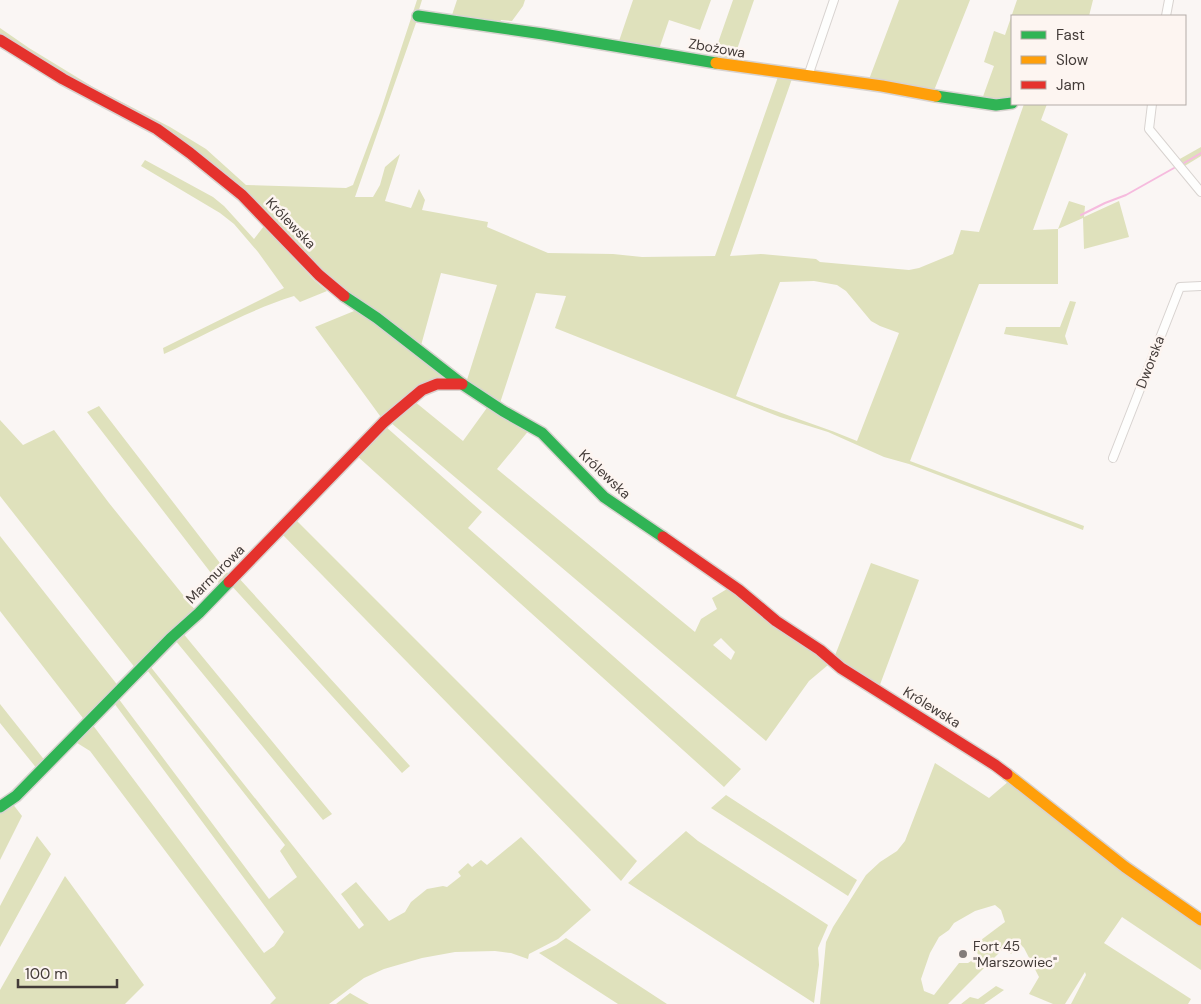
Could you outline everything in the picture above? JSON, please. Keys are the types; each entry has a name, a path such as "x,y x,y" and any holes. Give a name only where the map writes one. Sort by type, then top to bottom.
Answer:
{"street":[{"path":"808,76 834,0"},
{"path":"1166,15 1169,0"},
{"name":"Zbożowa","path":"418,16 749,68 882,86 978,103 996,105 1011,103"},
{"name":"Królewska","path":"0,40 63,79 157,129 190,153 242,195 319,275 462,384 503,411 542,433 604,497 739,590 790,632 820,650 841,668 995,765 1126,867 1201,920"},
{"path":"1152,105 1149,129 1201,192"},
{"name":"Dworska","path":"1113,458 1180,287 1201,286"},
{"name":"Marmurowa","path":"0,807 16,796 171,638 199,613 384,422 422,390 437,384 462,384"}],"green space":[{"path":"417,0 422,0 417,20 355,197 373,197 380,185 385,167 400,154 385,201 411,208 419,189 425,200 422,210 488,222 487,227 548,253 613,254 642,257 715,256 779,74 793,76 730,256 761,254 816,259 820,262 909,270 919,268 953,254 961,230 979,232 1024,105 1047,105 1041,120 1068,134 1033,230 1058,229 1058,284 979,284 910,461 1084,526 1083,530 909,464 884,457 828,432 780,417 555,328 566,296 536,293 499,406 466,383 497,285 441,273 420,349 321,272 206,160 0,38 0,28 93,87 170,127 206,149 246,185 346,188 353,185 380,113","holes":["814,281 837,285 846,291 871,321 899,333 857,441 736,396 780,282"]},
{"path":"457,0 525,0 512,21 501,20 499,24 452,15"},
{"path":"633,0 711,0 700,30 669,20 658,52 618,44"},
{"path":"733,0 754,0 732,64 712,60"},
{"path":"899,0 970,0 933,93 868,82"},
{"path":"1017,0 1093,0 1089,15 1012,15"},
{"path":"1011,18 1011,101 981,102 994,66 984,62 994,31 1005,35"},
{"path":"1201,147 1201,156 1183,167 1178,160"},
{"path":"145,160 213,197 224,206 254,239 264,226 314,280 327,291 300,302 294,296 277,302 244,315 164,354 163,348 284,288 258,252 234,224 220,213 141,166"},
{"path":"1069,201 1085,206 1084,217 1119,201 1129,237 1084,249 1083,218 1058,229"},
{"path":"1070,301 1076,302 1065,336 1068,345 1004,334 1006,327 1060,327"},
{"path":"359,309 449,377 383,420 315,327"},
{"path":"414,401 463,441 489,405 530,429 497,469 695,632 701,619 717,609 712,598 727,589 829,662 828,665 809,681 766,741 390,422","holes":["721,638 735,652 731,660 713,645"]},
{"path":"99,406 230,576 221,586 87,412"},
{"path":"0,420 23,445 54,430 109,503 196,611 136,669 0,496"},
{"path":"385,426 482,512 468,528 741,769 724,787 356,455"},
{"path":"295,519 637,861 621,881 281,533"},
{"path":"0,536 119,687 86,722 0,611"},
{"path":"871,563 919,580 878,690 834,658"},
{"path":"237,576 410,766 402,773 230,584"},
{"path":"182,632 332,814 323,820 175,640"},
{"path":"150,666 359,929 364,925 341,894 356,882 389,921 405,912 411,902 427,889 447,887 461,876 458,872 468,863 472,867 481,860 487,865 521,837 591,910 558,939 529,954 528,959 511,953 495,951 455,952 422,958 384,969 364,978 329,1004 270,1004 276,998 90,751 74,741 92,724 264,953 274,946 284,932 114,703 118,698 269,899 297,877 280,851 285,845 147,670"},
{"path":"0,704 46,762 38,770 0,723"},
{"path":"935,763 989,798 1009,781 1201,925 1201,970 1122,917 1104,943 1191,999 1188,1004 1071,1004 1086,975 1085,972 1065,1004 1053,1004 1029,994 1039,977 1020,944 1011,954 1004,948 948,1004 820,1004 826,942 833,927 866,875 880,862 897,851 905,841","holes":["995,905 1001,910 1005,922 977,943 975,949 979,956 968,963 959,963 934,995 924,991 921,979 930,953 939,937 949,930 954,923 975,911"]},
{"path":"726,795 857,880 848,896 711,808"},
{"path":"12,803 22,816 0,860 0,810"},
{"path":"686,831 698,841 828,925 818,948 819,965 814,1003 628,883"},
{"path":"37,836 51,854 0,947 0,906"},
{"path":"65,876 144,985 125,1004 0,1004 0,990"},
{"path":"566,938 667,1004 618,1004 539,953"},
{"path":"996,986 1004,990 984,1004 961,1004 970,997 978,999"},
{"path":"350,993 369,1004 336,1004"}],"waterway":[{"path":"1184,163 1201,153"},
{"path":"1081,215 1126,195 1174,168"}],"traffic: fast":[{"path":"418,16 543,34 716,63"},
{"path":"936,96 996,105 1011,103"},
{"path":"344,296 377,318 462,384 503,411 542,433 604,497 663,537"},
{"path":"0,807 16,796 171,638 229,582"}],"traffic: slow":[{"path":"716,63 882,86 936,96"},
{"path":"1007,774 1125,867 1201,920"}],"traffic: jam":[{"path":"0,40 63,79 157,129 190,153 242,195 319,275 344,296"},
{"path":"229,582 384,422 422,390 437,384 462,384"},
{"path":"663,537 739,590 776,621 820,650 841,668 1007,774"}],"place":[{"name":"Fort 45 \"Marszowiec\"","path":"963,954"}]}
